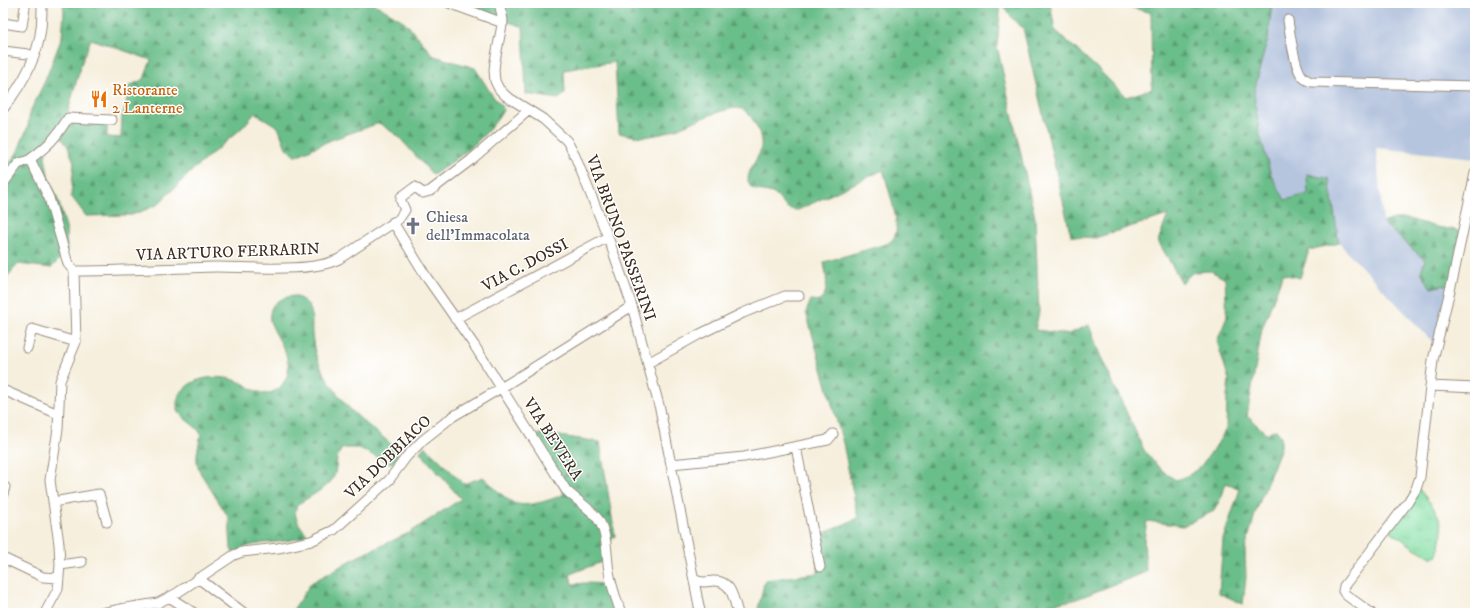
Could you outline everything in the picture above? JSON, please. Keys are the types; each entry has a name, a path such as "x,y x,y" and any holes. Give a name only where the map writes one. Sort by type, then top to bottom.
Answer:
{"street":[{"path":"3,109 15,94 38,47 41,28 42,3"},
{"path":"449,3 503,22"},
{"name":"VIA BRUNO PASSERINI","path":"498,3 503,22 495,60 495,82 506,96 554,127 567,140 608,237 632,306 660,409 694,579 698,612"},
{"path":"3,23 22,26 25,7"},
{"path":"1288,20 1297,68 1301,76 1307,81 1475,86"},
{"path":"3,50 28,54"},
{"name":"VIA ARTURO FERRARIN","path":"74,271 212,267 275,268 330,264 398,219 406,210 401,201 401,197 415,187 423,193 430,191 471,160 529,110"},
{"path":"3,184 18,164 29,160 43,150 58,134 68,118 112,120"},
{"path":"29,160 32,163 49,198 68,264 74,271 76,342 60,381 58,429 50,480 59,544 59,578 58,589 46,613"},
{"path":"1371,613 1346,595 1343,591 1344,586 1397,517 1416,489 1420,477 1423,463 1433,360 1453,278 1475,173"},
{"name":"VIA BEVERA","path":"393,222 427,278 542,450 566,490 593,512 599,520 604,531 612,586 621,613"},
{"name":"VIA C. DOSSI","path":"455,319 608,237"},
{"path":"648,363 698,335 743,313 785,296 799,296"},
{"name":"VIA DOBBIACO","path":"102,613 158,603 170,597 234,555 242,552 278,548 311,541 334,530 389,480 407,456 423,440 452,417 632,306"},
{"path":"27,348 32,329 76,342"},
{"path":"1431,386 1475,388"},
{"path":"3,390 58,414"},
{"path":"671,464 744,457 828,440 833,434"},
{"path":"796,447 820,567"},
{"path":"53,502 99,494 107,522"},
{"path":"3,558 43,577 59,578"},
{"path":"60,565 82,562"},
{"path":"198,578 244,613"},
{"path":"694,579 700,582 718,581 726,584 730,589 738,613"},
{"path":"170,597 194,613"}],"shaded area":[{"path":"1272,3 1475,3 1475,158 1376,148 1383,223 1426,260 1450,284 1436,344 1339,243 1329,179 1308,194 1285,200 1271,175 1259,131 1254,93 1268,39"}],"green space":[{"path":"63,3 373,3 405,22 434,56 475,68 492,95 504,109 490,129 481,138 463,154 433,175 398,136 379,123 331,140 296,156 286,148 278,127 255,113 242,128 195,168 157,205 132,215 86,216 71,196 74,162 67,145 61,137 71,121 107,123 107,137 121,138 122,116 125,109 129,86 144,79 151,60 91,39 80,67 81,68 67,115 48,140 45,157 49,180 58,200 66,227 67,252 51,268 18,264 3,282 3,172 17,153 28,126 30,112 45,81 62,37 64,12"},
{"path":"455,3 1001,3 1050,3 1055,30 1126,97 1152,89 1151,13 1116,3 1272,3 1268,39 1254,93 1259,131 1271,175 1285,200 1308,194 1307,174 1329,179 1339,243 1309,250 1300,278 1283,274 1262,329 1247,416 1268,435 1271,431 1276,430 1281,436 1281,447 1255,514 1245,550 1246,578 1243,604 1219,593 1223,539 1240,489 1226,483 1222,496 1214,511 1183,526 1147,521 1144,540 1146,572 1074,600 1041,606 1023,613 757,613 765,580 818,573 820,535 858,518 843,443 806,312 811,300 820,301 825,293 826,272 824,262 886,244 895,236 896,220 883,170 798,210 786,207 774,194 753,189 749,183 748,178 750,172 760,152 761,138 751,117 744,110 737,108 716,113 661,134 640,136 619,133 615,62 564,70 565,94 558,99 526,94 523,27","holes":["1001,3 1013,19 1023,28 1071,236 1095,238 1168,215 1158,241 1182,283 1193,272 1211,271 1225,279 1227,317 1217,341 1229,380 1226,429 1216,446 1200,467 1189,475 1176,480 1158,467 1144,450 1100,355 1089,325 1068,334 1035,330 1039,312 1035,218 997,46"]},
{"path":"1394,219 1409,219 1436,227 1463,231 1450,284 1431,288 1421,272 1425,260 1383,223"},
{"path":"295,296 302,299 311,311 312,334 315,352 320,365 337,394 353,412 395,448 398,458 392,463 358,448 343,448 338,455 334,476 330,483 298,504 296,508 295,512 297,521 308,535 289,540 251,545 233,553 231,549 229,518 201,474 197,464 197,454 201,434 179,413 177,401 181,392 190,384 204,379 219,377 240,382 262,393 273,392 278,389 285,380 288,363 285,352 270,321 270,315 276,302 284,298"},
{"path":"540,433 600,442 615,536 607,545 604,561 570,574 572,584 608,584 619,613 291,613 311,583 359,556 409,533 461,499 420,452 425,446 464,484 483,477 505,497 517,504 524,505 538,503 564,494 536,437"},
{"path":"1418,488 1432,505 1442,527 1440,546 1436,557 1433,558 1416,549 1389,530"}],"place":[{"name":"Ristorante 2 Lanterne","path":"99,99"},
{"name":"Chiesa dell'Immacolata","path":"413,226"}]}
